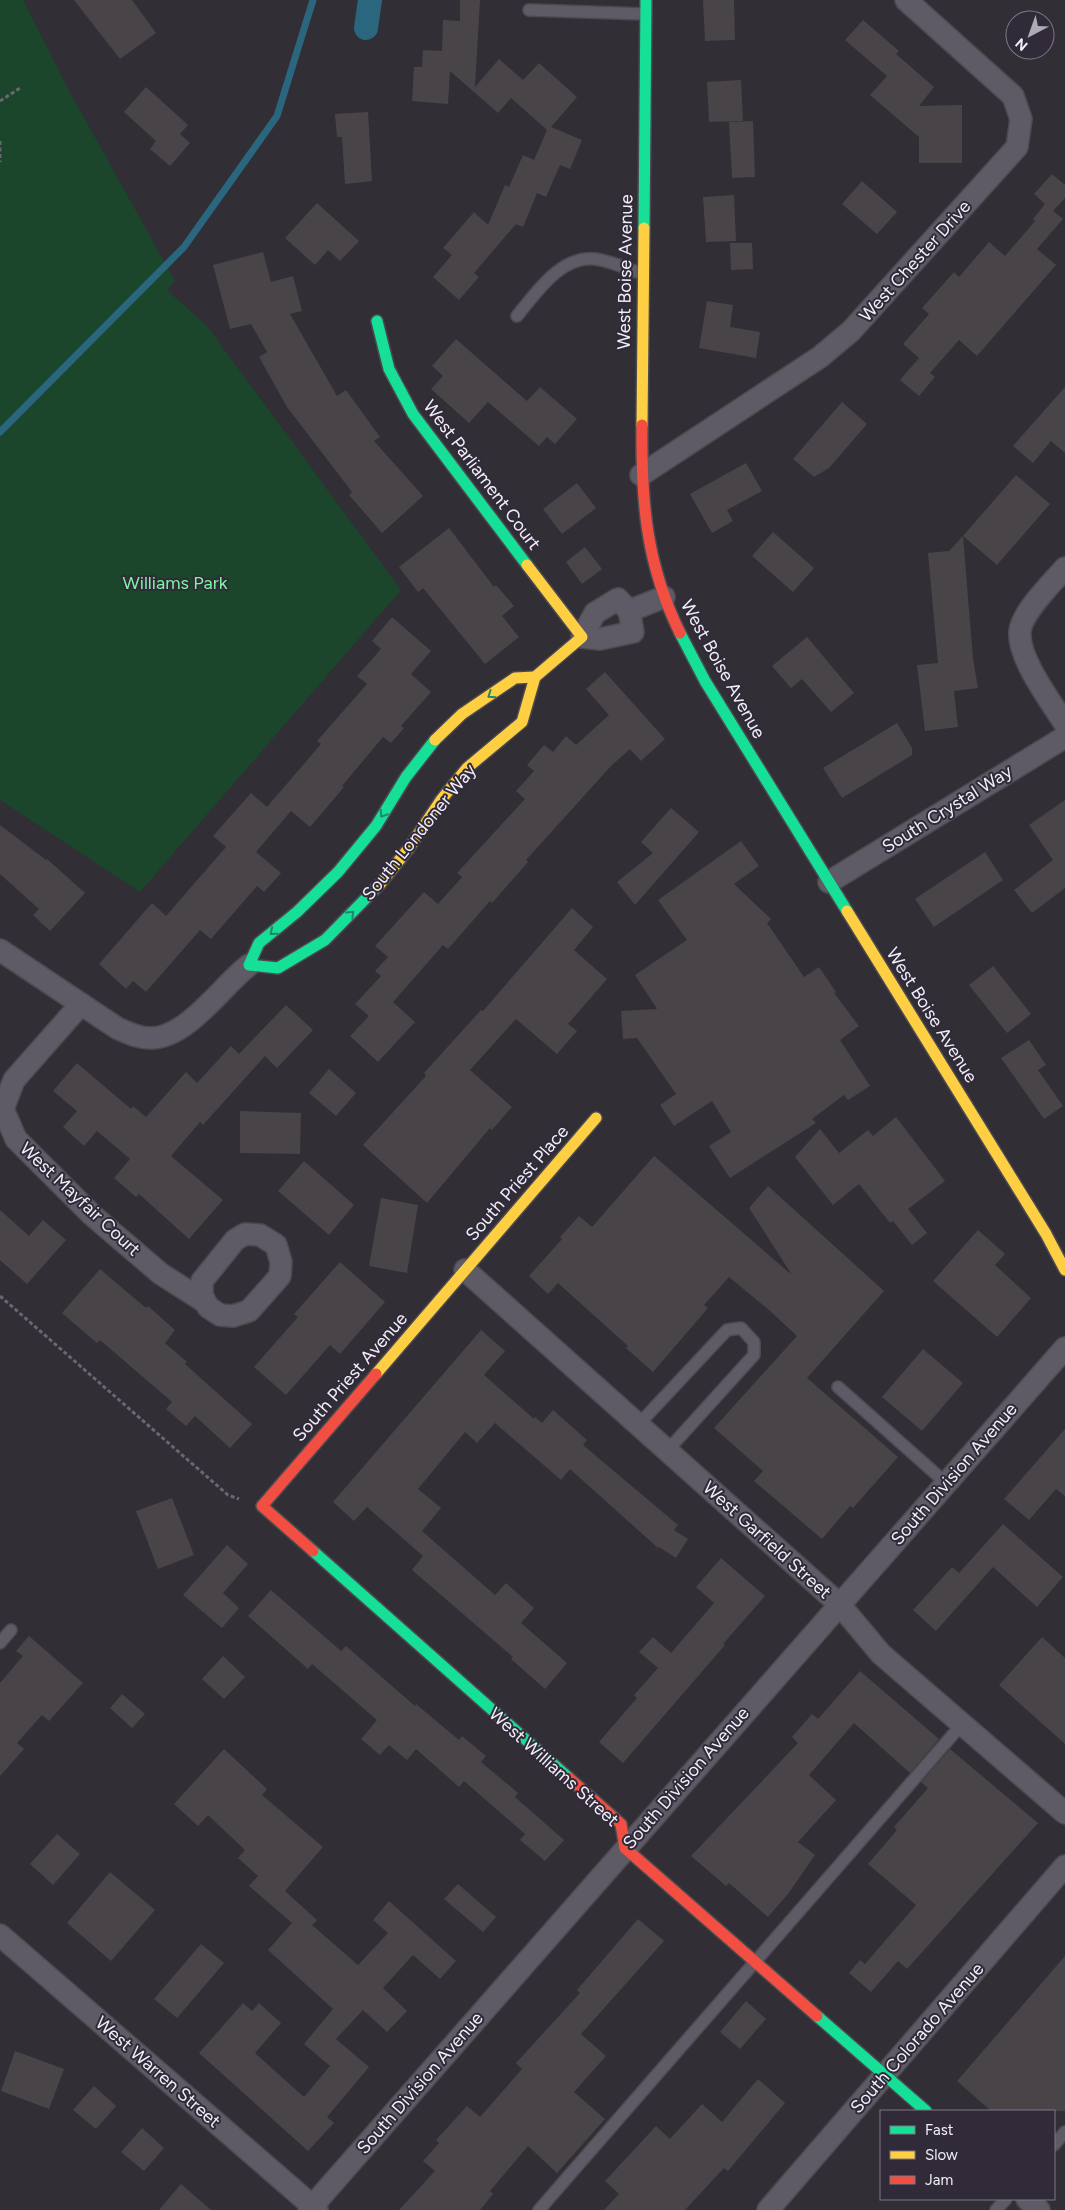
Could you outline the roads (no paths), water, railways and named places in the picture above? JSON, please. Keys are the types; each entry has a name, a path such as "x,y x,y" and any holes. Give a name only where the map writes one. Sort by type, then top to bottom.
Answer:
{"street":[{"name":"West Boise Avenue","path":"646,0 641,475 647,537 664,597 674,624 705,680 1046,1234 1065,1270"},
{"name":"West Chester Drive","path":"641,475 820,357 851,332 1017,147 1021,119 1013,96 906,0"},
{"name":"West Parliament Court","path":"377,321 389,369 413,414 582,637"},
{"path":"1065,568 1031,607 1020,631 1025,659 1065,724"},
{"path":"535,677 582,637 595,613 618,599 629,611 664,597"},
{"name":"South Londoner Way","path":"0,950 117,1028 135,1036 152,1038 169,1033 188,1023 236,975 249,965 259,943 297,912 338,872 376,826 406,776 433,742 462,714 515,678 535,677 522,722 467,768 441,800 409,848 368,898 325,940 278,968 249,965"},
{"name":"South Crystal Way","path":"829,882 1065,737"},
{"name":"West Mayfair Court","path":"81,1004 14,1080 3,1109 16,1139 92,1215 161,1274 205,1302"},
{"name":"South Priest Place","path":"465,1270 596,1118"},
{"name":"West Garfield Street","path":"465,1270 838,1604 881,1654 1065,1813"},
{"name":"South Priest Avenue","path":"262,1506 465,1270"},
{"name":"South Division Avenue","path":"313,2209 838,1604 1065,1348"},
{"name":"West Williams Street","path":"262,1506 621,1824 625,1848 925,2110"},
{"name":"South Colorado Avenue","path":"768,2210 1065,1866"},
{"name":"West Warren Street","path":"0,1935 313,2209"},
{"path":"1027,2200 1039,2210"}],"lane":[{"path":"529,10 646,14"},
{"path":"517,316 555,273 576,262 594,259 643,274"},
{"path":"638,1425 727,1330 741,1328 754,1342 754,1355 667,1450"},
{"path":"838,1387 946,1483"},
{"path":"0,1643 11,1630"},
{"path":"539,2210 962,1723"},
{"path":"1055,2144 1065,2132"},
{"path":"996,2210 1005,2200"}],"waterway":[{"path":"0,432 184,247 277,116 313,0"},
{"path":"366,28 370,0"}],"park label":[{"name":"Williams Park","path":"175,583"}]}
